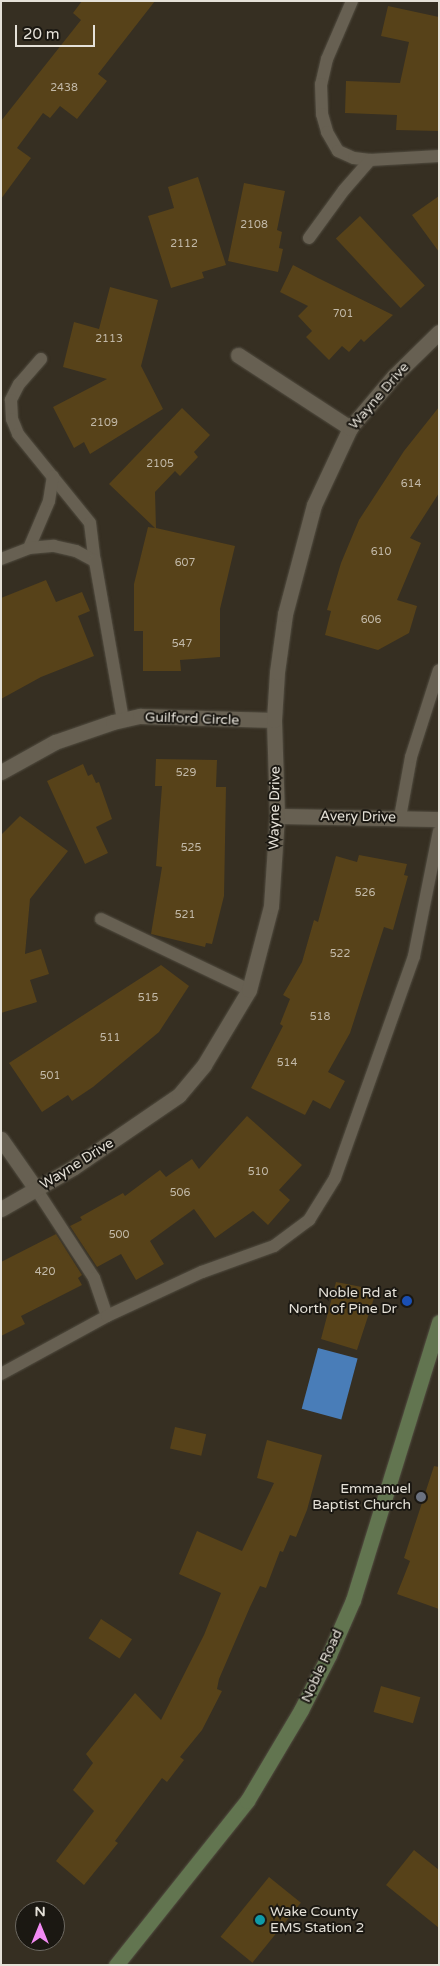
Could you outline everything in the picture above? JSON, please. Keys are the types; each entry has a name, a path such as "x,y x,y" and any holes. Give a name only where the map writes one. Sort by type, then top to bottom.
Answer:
{"street":[{"name":"Wayne Drive","path":"1,1209 135,1128 179,1095 204,1065 249,990 271,906 276,816 274,720 285,614 314,505 350,428 394,376 439,332"},
{"path":"238,355 350,428"},
{"name":"Guilford Circle","path":"1,772 55,742 140,716 274,720"},
{"name":"Avery Drive","path":"276,816 439,819"},
{"path":"1,1139 36,1189"},
{"name":"Noble Road","path":"116,1965 247,1801 296,1719 329,1655 353,1600 439,1322"}],"lane":[{"path":"352,1 327,59 321,84 322,114 327,132 338,151 354,158 370,160 439,156"},
{"path":"309,238 344,190 370,160"},
{"path":"41,359 19,384 11,400 12,419 18,434 90,523 123,720"},
{"path":"29,548 49,501 53,476"},
{"path":"1,559 29,548 54,546 76,551 95,561"},
{"path":"400,817 411,757 439,670"},
{"path":"1,1374 106,1316 202,1272 274,1246 309,1220 336,1178 414,956 439,831"},
{"path":"101,919 249,990"},
{"path":"36,1189 94,1278 106,1316"}],"water":[{"path":"318,1348 358,1359 341,1419 302,1409"}],"building":[{"path":"82,1 155,1 98,74 107,81 77,119 60,106 50,118 43,113 17,148 31,158 1,199 1,121 81,20 73,13"},
{"path":"388,6 439,17 439,131 396,130 397,115 345,113 346,81 400,83 409,42 381,36"},
{"path":"198,177 226,265 202,272 204,278 171,288 148,216 174,208 168,187"},
{"path":"244,183 285,191 277,230 282,232 279,248 283,249 278,272 228,261"},
{"path":"439,196 439,252 412,215"},
{"path":"360,216 425,285 401,308 336,239"},
{"path":"293,265 393,315 364,342 361,339 349,352 342,346 329,360 306,337 312,331 298,316 308,306 280,292"},
{"path":"110,287 158,300 141,366 163,409 90,454 84,442 74,448 53,407 107,379 63,367 74,322 99,329"},
{"path":"439,407 439,493 410,538 421,543 397,600 417,606 409,633 378,650 325,635 331,611 327,610 341,563 359,520 404,451"},
{"path":"182,408 210,435 194,452 198,457 180,476 175,471 155,492 156,528 235,546 220,609 220,657 180,660 181,671 143,671 143,631 134,631 134,584 148,527 155,528 109,484"},
{"path":"46,580 56,602 82,592 90,611 78,616 94,656 41,677 1,699 1,598"},
{"path":"156,759 217,760 216,787 226,787 224,896 212,944 206,943 205,947 151,934 162,867 156,866 162,786 155,786"},
{"path":"83,764 88,776 92,774 96,783 99,782 112,819 96,827 108,853 85,864 47,781"},
{"path":"20,816 68,851 30,899 25,954 41,949 49,974 30,980 37,1002 1,1013 1,835"},
{"path":"359,855 407,864 404,875 408,876 393,930 384,927 350,1033 328,1072 345,1081 330,1109 313,1100 305,1115 251,1088 283,1026 280,1024 290,999 283,995 302,962 314,920 318,922 336,856 357,862"},
{"path":"161,965 189,986 159,1032 93,1087 72,1101 68,1095 42,1112 9,1063"},
{"path":"247,1116 302,1165 279,1190 290,1200 268,1225 253,1211 215,1238 194,1209 150,1241 164,1264 136,1280 121,1254 97,1267 70,1226 82,1220 80,1217 123,1193 125,1196 160,1170 166,1177 192,1159 199,1169"},
{"path":"56,1234 82,1275 78,1278 82,1285 21,1316 25,1324 1,1336 1,1262"},
{"path":"336,1282 367,1288 366,1292 375,1295 357,1350 321,1339"},
{"path":"175,1427 206,1434 201,1456 170,1448"},
{"path":"267,1440 322,1455 307,1510 296,1537 290,1535 283,1552 280,1551 266,1588 260,1586 219,1679 217,1689 222,1691 202,1730 180,1757 184,1760 167,1782 162,1778 115,1841 118,1843 84,1885 56,1861 94,1811 73,1790 93,1763 86,1754 135,1693 161,1720 204,1635 221,1593 179,1574 197,1531 242,1551 274,1483 257,1478"},
{"path":"434,1466 439,1467 439,1609 397,1594 410,1561 404,1558"},
{"path":"101,1619 132,1639 120,1658 88,1638"},
{"path":"381,1686 420,1697 413,1723 374,1712"},
{"path":"414,1850 439,1870 439,1928 386,1885"},
{"name":"Wake County EMS Station 2","path":"269,1877 301,1903 252,1963 221,1937"}],"place":[{"name":"Noble Rd at North of Pine Dr","path":"407,1301"},
{"name":"Emmanuel Baptist Church","path":"421,1497"},
{"name":"Wake County EMS Station 2","path":"260,1920"}]}
